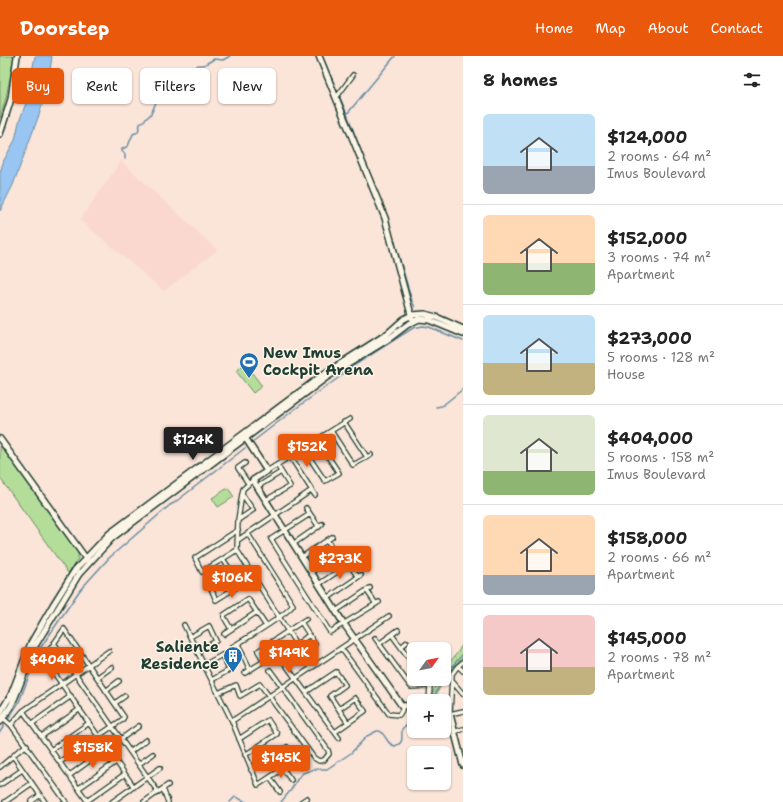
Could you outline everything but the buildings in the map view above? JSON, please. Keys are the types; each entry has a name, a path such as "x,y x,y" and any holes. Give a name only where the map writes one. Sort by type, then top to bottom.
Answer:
{"street":[{"path":"0,134 11,99 17,56"},
{"path":"319,56 385,218 413,321"},
{"path":"336,98 353,75"},
{"path":"244,437 324,374 387,334 404,319 412,315 430,315 463,329"},
{"path":"5,720 11,695 31,643 56,599 75,570 87,560 115,530 327,377 390,338 413,321 430,320 463,334"},
{"path":"311,668 280,616 237,550 238,520 242,494 243,490 251,482 350,419"},
{"path":"344,422 367,457"},
{"path":"331,431 353,465 371,455"},
{"path":"244,437 267,471"},
{"path":"0,440 87,560"},
{"path":"303,448 325,481 339,473 317,440"},
{"path":"286,450 315,494"},
{"path":"245,463 238,468 257,487 266,500 344,624 402,706 402,710 399,715 389,714 341,648"},
{"path":"266,500 290,486 277,465"},
{"path":"257,487 281,472"},
{"path":"238,540 312,490"},
{"path":"238,520 253,510 242,494"},
{"path":"293,544 320,526 306,508"},
{"path":"310,514 271,539 330,632 377,603 368,589 336,611"},
{"path":"237,550 202,572 195,558 238,530"},
{"path":"232,647 266,626 290,609 293,605 248,534"},
{"path":"302,557 332,537"},
{"path":"327,540 336,554"},
{"path":"310,571 342,550"},
{"path":"223,559 240,585 216,600 210,586 231,573"},
{"path":"319,584 350,563 359,576 328,598"},
{"path":"231,629 224,617 225,613 248,599 266,626"},
{"path":"224,634 257,612"},
{"path":"232,721 388,616"},
{"path":"245,673 264,661 258,651 306,619"},
{"path":"301,622 315,644"},
{"path":"184,625 232,721 258,785 296,760"},
{"path":"190,637 209,626 216,641 198,651"},
{"path":"60,762 98,735 122,720 124,717 64,629 44,658 71,696 80,710 98,735 116,762 134,786"},
{"path":"379,644 398,630"},
{"path":"296,645 309,635"},
{"path":"392,635 407,656"},
{"path":"374,638 407,680"},
{"path":"272,642 282,659 339,738"},
{"path":"401,647 407,642"},
{"path":"54,643 158,792"},
{"path":"238,644 250,670"},
{"path":"5,720 23,711 109,651"},
{"path":"204,665 222,655 229,670 212,680"},
{"path":"463,662 452,674 451,680 463,694"},
{"path":"458,666 463,671"},
{"path":"98,677 112,667"},
{"path":"218,694 236,685 240,696 260,684 314,758 319,761 324,760 329,754 328,750 270,670"},
{"path":"306,692 336,672 345,685 330,696 348,723"},
{"path":"106,690 119,682"},
{"path":"411,686 430,686 429,694"},
{"path":"33,723 71,696"},
{"path":"115,703 125,696"},
{"path":"335,732 365,711 355,698 339,709"},
{"path":"402,706 407,705"},
{"path":"42,736 80,710"},
{"path":"23,711 88,801 125,774"},
{"path":"451,712 463,711"},
{"path":"5,720 27,745 66,802"},
{"path":"239,739 268,720 277,734 245,755"},
{"path":"51,750 89,723"},
{"path":"451,724 460,747 463,763"},
{"path":"121,739 139,726"},
{"path":"454,732 463,729"},
{"path":"130,752 146,740"},
{"path":"0,767 27,745"},
{"path":"251,770 286,747 301,767"},
{"path":"70,775 107,748"},
{"path":"139,764 153,754"},
{"path":"13,756 45,802"},
{"path":"79,788 116,762"},
{"path":"112,802 160,768"},
{"path":"283,768 291,780"},
{"path":"0,786 22,770"},
{"path":"270,778 280,792"},
{"path":"5,802 32,783"},
{"path":"144,802 168,785"},
{"path":"163,789 168,802"},
{"path":"31,802 40,795"},
{"path":"301,802 307,798"}],"shaded area":[{"path":"121,161 217,250 164,291 80,220"}],"green space":[{"path":"0,56 14,56 6,98 0,118"},
{"name":"New Imus Cockpit Arena","path":"245,364 262,386 253,393 236,371"},
{"path":"0,445 78,553 78,559 68,573 0,478"},
{"path":"228,488 234,497 218,507 212,498"},
{"path":"463,643 463,658 451,670 451,660"},
{"path":"436,686 441,686 437,694 433,694"}],"water":[{"path":"35,56 52,56 50,68 33,68"},
{"path":"26,104 42,104 13,185 0,211 0,172 4,160 15,140 19,122"}],"waterway":[{"path":"125,159 125,154 122,149 128,146 133,134 138,132 140,124 151,114 157,100 167,87 171,85 174,78 180,73 182,68 191,71 198,65 204,65 214,59 223,60 230,56"},
{"path":"322,56 347,114 367,167"},
{"path":"347,114 395,56"},
{"path":"389,223 415,307"},
{"path":"251,443 350,368 413,328 423,326 429,327 463,341"},
{"path":"436,407 442,406 463,389"},
{"path":"0,732 19,702 39,650 80,590 109,558 170,505 245,448"},
{"path":"451,668 463,654"},
{"path":"435,694 439,686"},
{"path":"281,802 303,773 314,769 327,769 351,753 367,736 377,731 380,731 388,742 395,746 400,743 402,739 402,729 407,725"},
{"path":"230,802 235,797 246,802"}],"place":[{"name":"New Imus Cockpit Arena","path":"249,379"},
{"name":"Saliente Residence","path":"233,673"}]}
